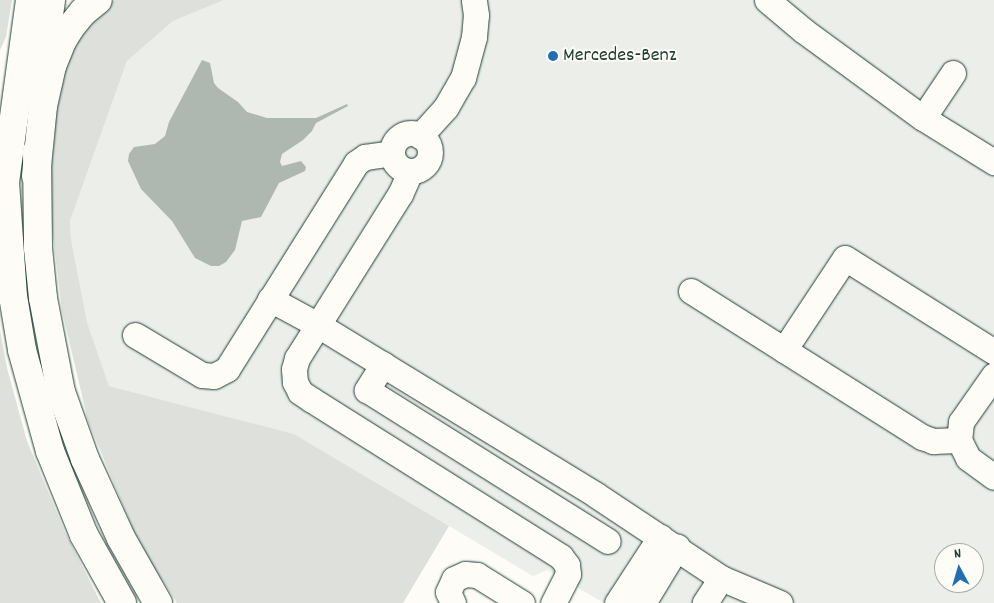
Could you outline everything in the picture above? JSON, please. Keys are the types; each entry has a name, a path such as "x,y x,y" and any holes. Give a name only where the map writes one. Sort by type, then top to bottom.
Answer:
{"main road":[{"path":"5,182 30,0"},
{"path":"51,0 39,75 36,176 38,248 43,298 61,392 85,459 121,538 158,603"},
{"path":"36,176 43,106 52,66 62,41 70,28 83,12 98,0"},
{"path":"0,144 5,182 13,296 22,350 38,411 53,460 84,535 122,603"}],"street":[{"path":"420,136 446,107 463,78 474,37 474,0"},
{"path":"768,0 804,31 923,118 994,162"},
{"path":"923,118 953,73"},
{"path":"415,134 420,136 429,145 430,158 422,168 410,172 395,164 392,153 395,142 403,135 415,134"},
{"path":"135,335 202,374 214,376 227,369 356,163 365,157 392,153"},
{"path":"410,172 400,194 297,358 294,369 295,382 300,392 561,557 566,565 568,574 553,603"},
{"path":"784,350 845,258 994,352"},
{"path":"691,291 922,437 933,441 959,440"},
{"path":"270,299 318,324 383,364 669,542 721,578 780,603"},
{"path":"383,364 366,390 608,541"},
{"path":"994,375 962,422 959,440 968,458 994,477"},
{"path":"492,468 509,442"},
{"path":"617,603 669,542"},
{"path":"643,603 669,542"},
{"path":"453,603 448,592 454,579 465,574 477,575 522,603"},
{"path":"705,603 721,578"}],"shaded area":[{"path":"0,0 12,0 6,37 0,50"},
{"path":"115,0 224,0 173,21 127,61 70,221 71,239 87,322 109,386 294,434 449,526 403,603 177,603 140,546 88,421 62,311 52,228 50,139 65,62 80,34 102,7"},
{"path":"224,0 994,0 994,603 604,603 547,570 533,576 294,434 109,386 87,322 71,239 70,221 127,61 173,21"},
{"path":"202,60 210,63 214,83 218,88 238,102 247,112 267,118 316,118 347,104 348,106 316,123 312,131 303,140 282,154 280,162 282,166 301,161 306,167 305,171 279,183 261,217 242,221 235,250 226,262 219,266 211,266 195,258 172,221 141,189 128,161 129,154 134,147 155,144 165,136 169,122"},
{"path":"0,330 7,368 27,441 65,532 101,603 0,603"}],"place":[{"name":"Mercedes-Benz","path":"553,56"}]}
